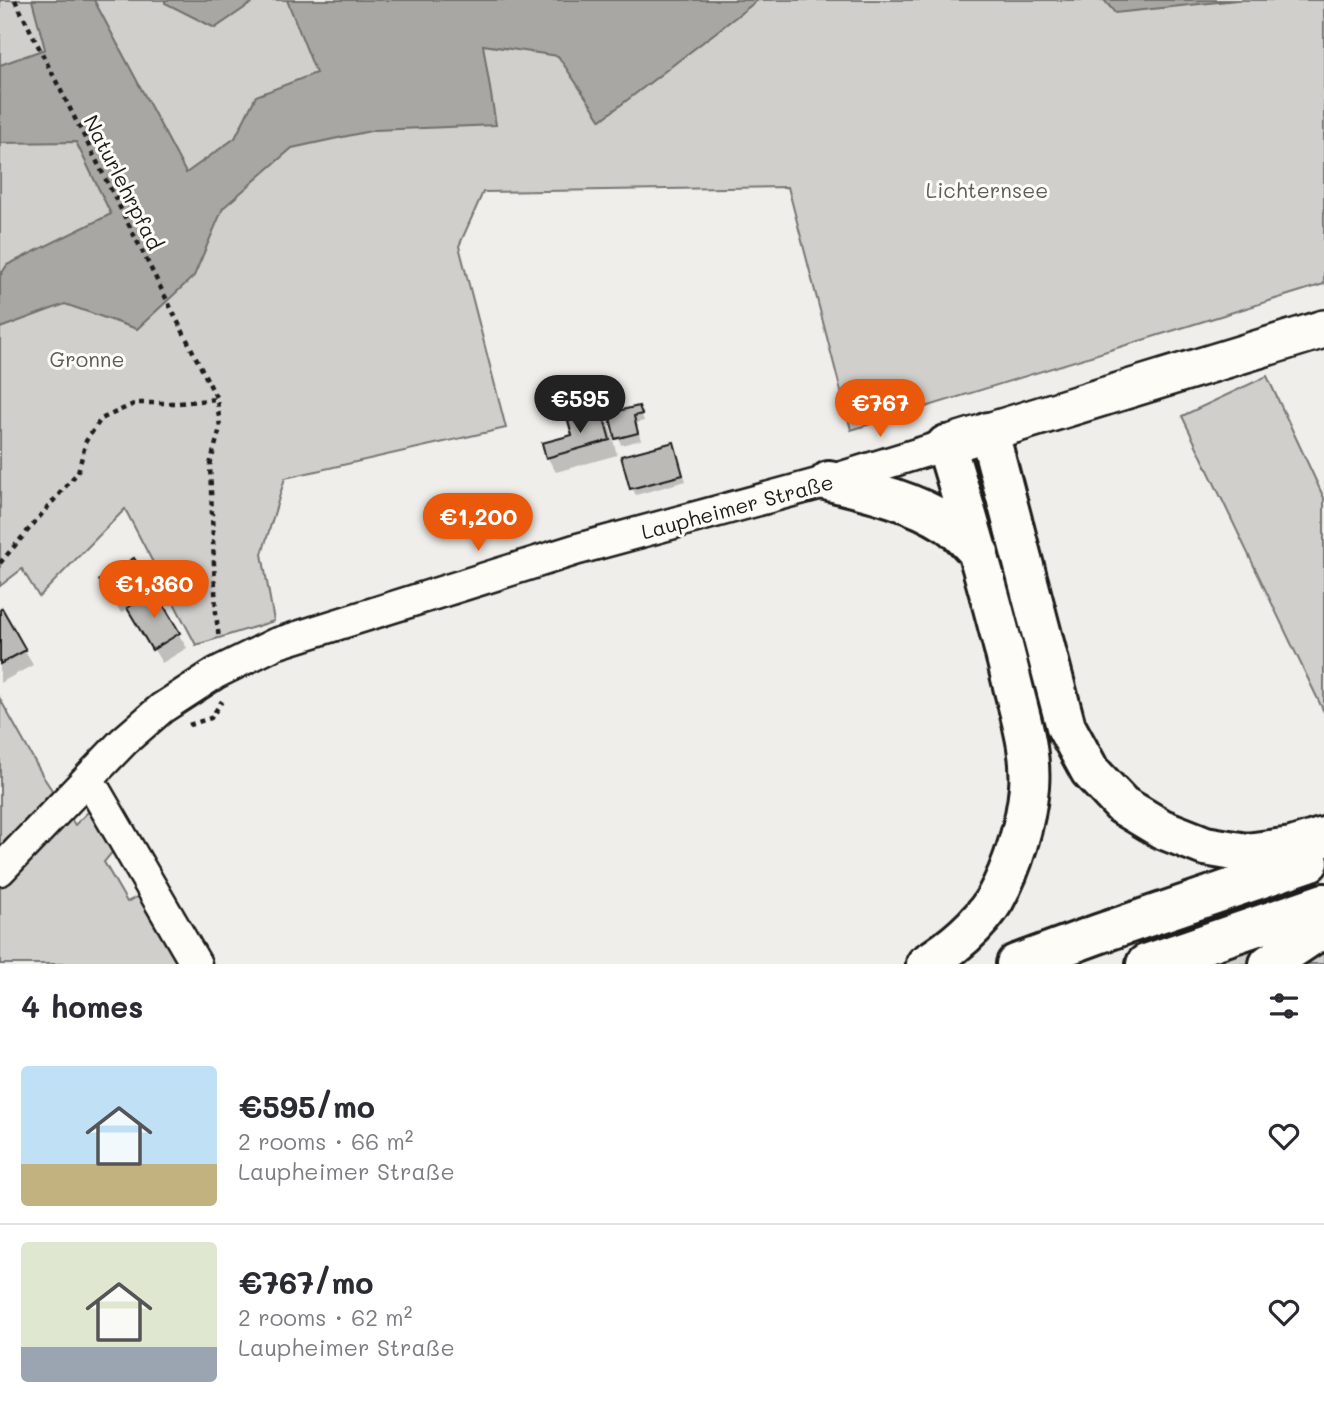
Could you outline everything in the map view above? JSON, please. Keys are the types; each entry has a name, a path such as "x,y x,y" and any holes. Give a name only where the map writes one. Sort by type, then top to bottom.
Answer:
{"highway":[{"path":"989,432 1066,727 1090,771 1122,805 1162,829 1205,846 1246,853 1292,847 1324,837"},
{"path":"926,964 971,929 995,900 1011,862 1029,787 1029,754 979,553 946,445"},
{"path":"829,481 875,492 917,507 950,524 979,553"},
{"path":"1016,964 1098,933 1324,856"},
{"path":"1146,964 1324,903"},
{"path":"1269,964 1324,930"}],"main road":[{"name":"Laupheimer Straße","path":"946,445 1324,329"}],"street":[{"name":"Laupheimer Straße","path":"0,870 124,741 162,708 215,673 275,645 578,549 829,481 946,445"},
{"path":"89,780 196,964"}],"path":[{"name":"Naturlehrpfad","path":"15,0 217,398"},
{"path":"0,564 78,472 86,441 101,419 136,403 179,403 217,398 220,428 210,465 219,639"}],"green space":[{"name":"Lichternsee","path":"0,0 1324,0 1324,284 851,430 788,187 483,192 459,246 506,428 285,478 262,554 274,621 196,645 125,509 39,597 22,569 0,586"},
{"path":"1267,376 1324,498 1324,712 1182,416"},
{"path":"0,699 44,778 75,825 89,811 114,850 104,862 127,902 143,894 185,964 0,964"},
{"path":"1324,940 1324,964 1208,964 1243,952 1309,946"}],"shaded area":[{"path":"32,0 94,0 186,173 235,138 256,96 316,73 287,0 758,0 601,120 558,56 483,45 496,125 375,130 292,148 223,208 194,276 137,329 65,304 0,328 0,276 7,265 111,214 76,142 0,143 0,65 45,49"},
{"path":"165,0 256,0 215,28 165,3"},
{"path":"1104,0 1237,0 1115,13"}],"building":[{"path":"639,406 642,414 634,416 638,433 615,439 609,413"},
{"path":"602,411 610,440 546,458 542,443 572,435 568,421"},
{"path":"674,442 683,475 630,489 621,456"},
{"path":"134,558 146,577 111,599 99,580"},
{"path":"155,591 180,633 152,650 127,608"},
{"path":"2,608 26,650 0,664 0,610"}],"park label":[{"name":"Gronne","path":"87,358"}]}
